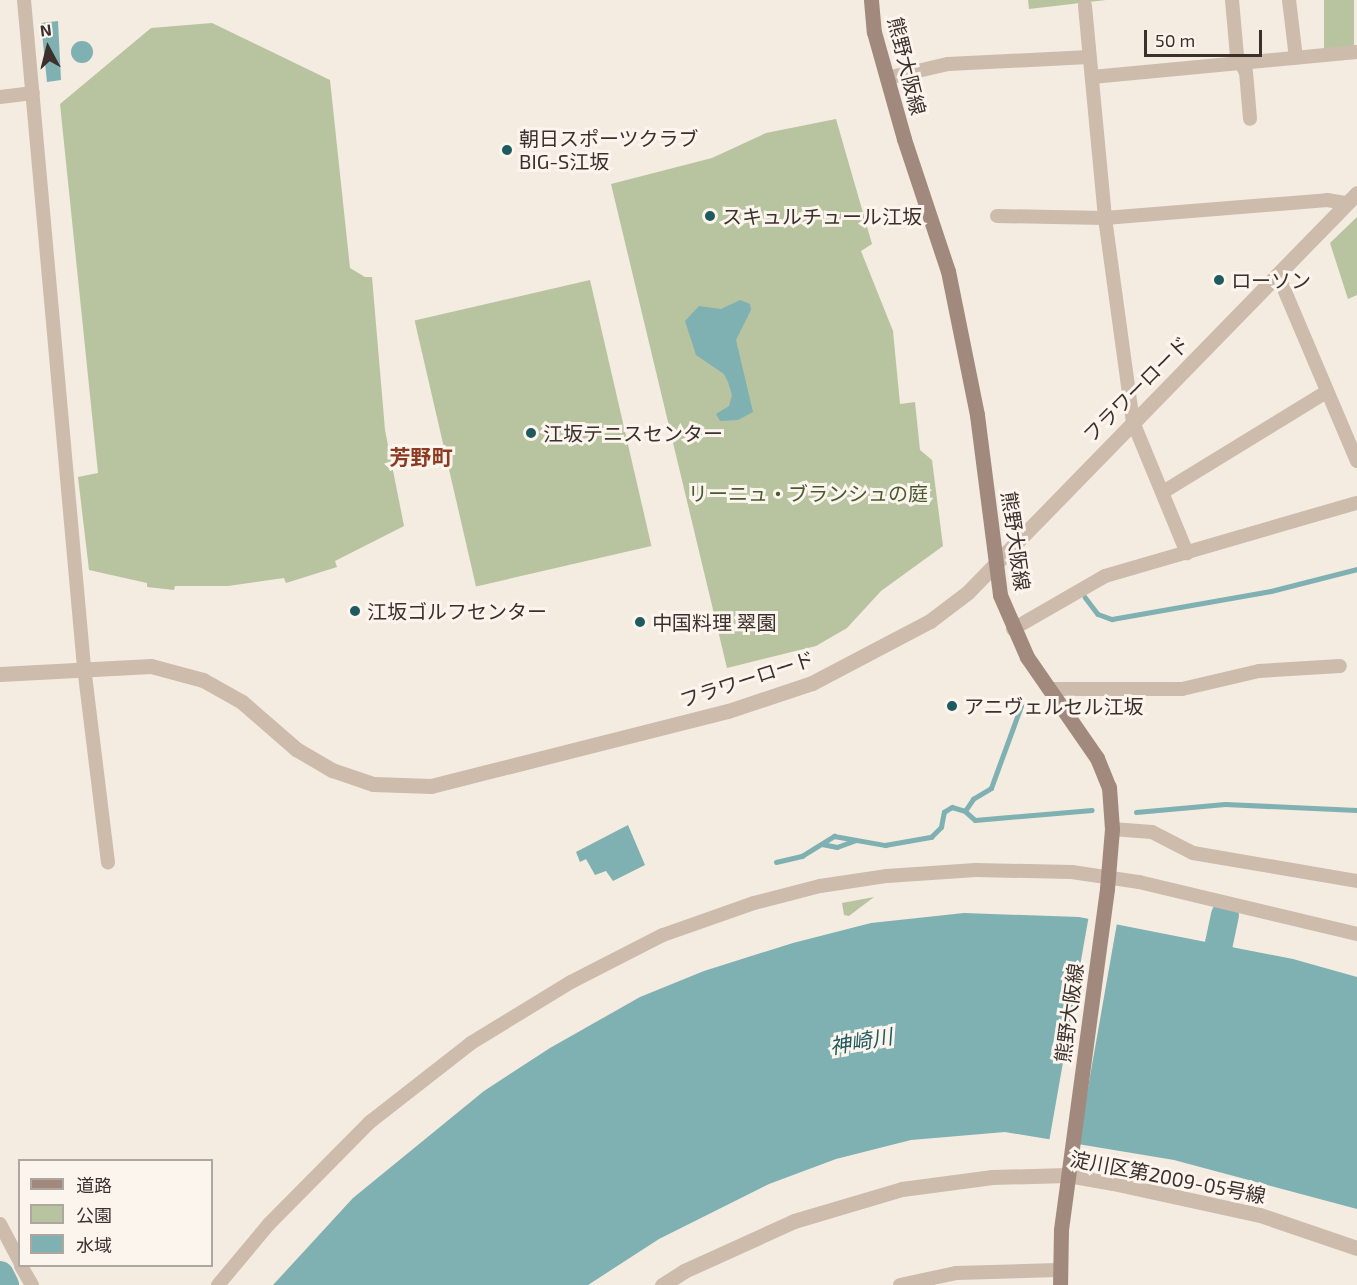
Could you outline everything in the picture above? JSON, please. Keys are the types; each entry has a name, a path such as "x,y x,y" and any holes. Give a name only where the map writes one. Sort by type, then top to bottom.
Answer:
{"main road":[{"name":"熊野大阪線","path":"871,0 874,32 887,78 948,271 977,415 1000,595 1013,629 1049,689 1097,758 1109,786 1112,829 1107,883 1069,1171 1059,1278"}],"street":[{"path":"24,0 84,668 108,863"},
{"path":"1232,0 1237,56 1246,72 1250,119"},
{"path":"1289,0 1296,58"},
{"path":"1084,6 1105,218 1133,422 1187,553"},
{"path":"1092,76 1357,52"},
{"path":"887,78 948,64 1089,57"},
{"path":"0,97 33,93"},
{"path":"997,216 1105,218 1352,198"},
{"name":"フラワーロード","path":"0,674 151,666 203,681 242,702 296,749 332,770 373,784 431,786 728,711 812,683 930,621 968,592 1352,198"},
{"path":"1278,275 1357,461"},
{"path":"1163,492 1326,392"},
{"path":"1013,629 1105,576 1357,503"},
{"path":"1049,689 1182,689 1259,671 1340,666"},
{"path":"1112,829 1152,832 1193,853 1357,881"},
{"path":"218,1285 269,1224 370,1122 471,1043 572,982 663,934 754,903 820,886 887,876 976,870 1107,883 1357,934"},
{"name":"淀川区第2009-05号線","path":"662,1285 684,1271 794,1221 903,1189 992,1177 1069,1171 1260,1215 1357,1248"},
{"path":"0,1224 18,1260"},
{"path":"22,1267 32,1285"},
{"path":"900,1285 923,1282 956,1273 1059,1278"}],"green space":[{"path":"1028,0 1106,0 1029,9"},
{"path":"1324,0 1354,0 1354,48 1324,48"},
{"path":"212,23 330,80 350,268 365,277 372,277 385,430 404,526 335,561 337,567 286,583 284,578 228,586 175,586 174,590 147,587 147,583 89,570 78,477 98,473 60,104 151,28"},
{"name":"リーニュ・ブランシュの庭","path":"836,119 872,244 861,251 893,331 900,404 915,402 920,450 932,460 943,546 881,591 847,628 816,646 727,668 611,184 712,158 766,133"},
{"path":"1357,217 1357,295 1348,299 1330,243"},
{"name":"江坂テニスセンター","path":"590,280 651,546 476,586 415,320"},
{"path":"874,897 849,916 844,915 842,903"}],"water":[{"path":"58,21 61,80 47,82 41,23"},
{"path":"82,41 90,44 93,52 90,60 82,63 74,60 71,52 74,44"},
{"path":"740,300 750,304 751,310 736,340 753,412 738,420 720,421 716,414 729,406 732,395 728,382 724,374 696,355 685,321 699,306 721,309"},
{"path":"628,825 645,865 613,881 606,871 595,875 586,859 580,862 576,852"},
{"name":"神崎川","path":"964,913 1079,917 1293,959 1357,977 1357,1209 1174,1160 1005,1132 911,1140 836,1159 769,1184 659,1239 588,1285 273,1285 353,1198 484,1091 550,1048 640,997 704,971 793,943 871,923"}],"pier":[{"path":"1089,915 1118,920 1078,1146 1049,1141"}],"waterway":[{"path":"1085,597 1098,614 1112,619 1271,591 1357,569"},
{"path":"965,811 973,799 991,788 1021,706"},
{"path":"1136,812 1225,804 1357,810"},
{"path":"776,862 802,856 834,836 885,845 931,837 941,827 944,812 952,807 965,811 975,820 1092,810"},
{"path":"822,844 837,847 856,840"},
{"path":"1211,981 1225,915"},
{"path":"0,1275 5,1285"}],"place":[{"name":"朝日スポーツクラブ BIG-S江坂","path":"507,150"},
{"name":"スキュルチュール江坂","path":"710,216"},
{"name":"ローソン","path":"1219,280"},
{"name":"江坂テニスセンター","path":"531,433"},
{"name":"江坂ゴルフセンター","path":"355,611"},
{"name":"中国料理 翠園","path":"640,622"},
{"name":"アニヴェルセル江坂","path":"952,706"}],"district":[{"name":"芳野町","path":"421,457"}]}
